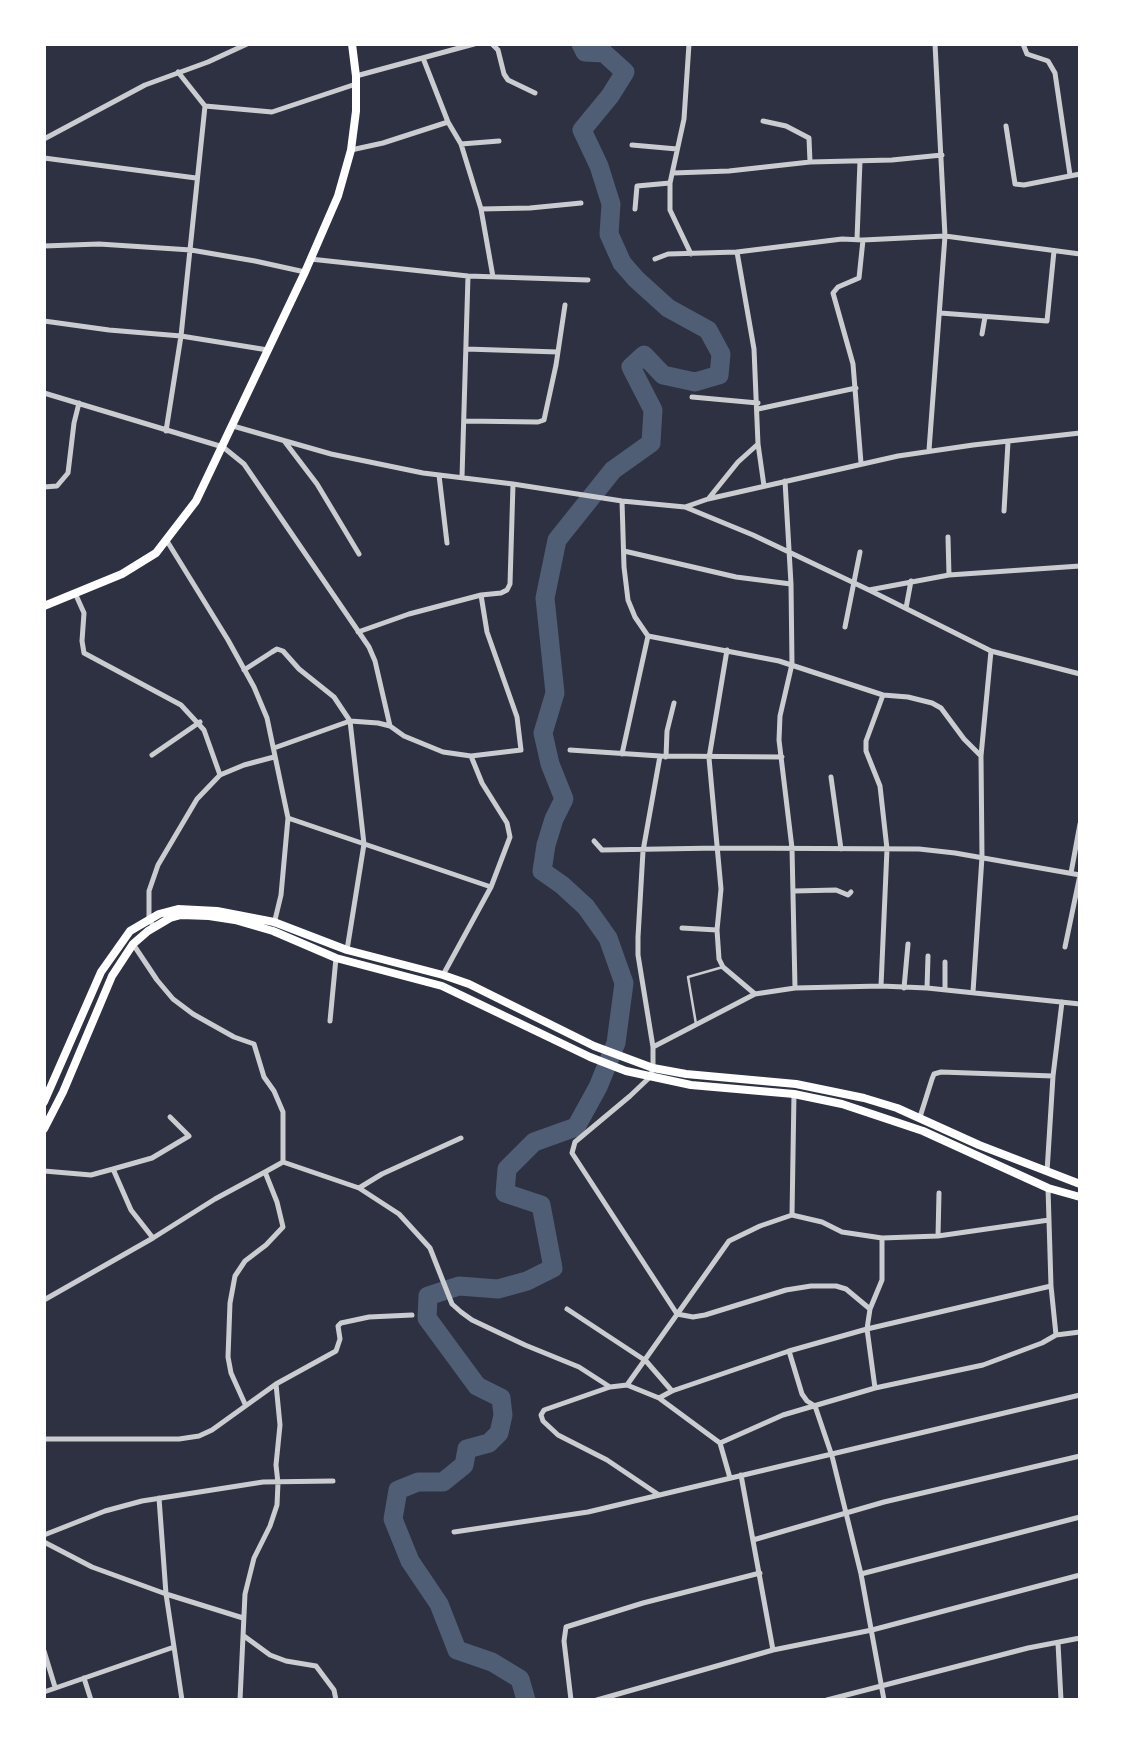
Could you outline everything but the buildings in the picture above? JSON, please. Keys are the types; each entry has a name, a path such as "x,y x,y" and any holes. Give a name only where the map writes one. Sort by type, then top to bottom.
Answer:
{"main road":[{"path":"44,606 122,574 156,553 196,501 338,196 351,150 356,111 352,44"},
{"path":"44,1102 101,972 131,931 170,918 200,916 274,926 348,950 443,975 469,984 651,1073 691,1085 794,1094 842,1104 890,1118 1048,1188 1080,1197"},
{"path":"44,1129 63,1092 112,976 151,923"},
{"path":"274,926 336,958 442,986 590,1057 626,1071 809,1086 864,1098 920,1117 979,1145 1080,1184"}],"street":[{"path":"44,139 145,85 208,62 247,44"},
{"path":"205,106 272,112 356,80 474,44"},
{"path":"492,44 498,50 508,80 535,93"},
{"path":"689,44 684,119 670,183 670,210 691,254"},
{"path":"929,450 945,236 934,44"},
{"path":"1023,44 1027,54 1048,61 1055,73 1070,175"},
{"path":"423,58 448,122 461,144 481,209 493,277"},
{"path":"166,431 181,336 205,106 178,72"},
{"path":"763,121 786,126 809,138 810,162"},
{"path":"351,150 383,143 448,122"},
{"path":"1006,126 1015,184 1024,185 1080,174"},
{"path":"461,144 499,141"},
{"path":"632,145 677,149"},
{"path":"673,173 729,172 810,162 892,160 942,155"},
{"path":"44,158 196,178"},
{"path":"860,161 859,278 838,287 833,293 853,364 861,463"},
{"path":"635,209 637,186 670,183"},
{"path":"481,209 581,203"},
{"path":"655,259 668,254 737,252 803,243 945,236 1080,254"},
{"path":"44,246 99,244 191,250 304,272"},
{"path":"940,313 1047,321 1054,251"},
{"path":"737,252 754,349 758,444 764,486"},
{"path":"310,259 468,276 588,280"},
{"path":"462,477 468,276"},
{"path":"464,421 544,420 565,305"},
{"path":"982,334 985,317"},
{"path":"44,321 181,336 268,350"},
{"path":"466,349 558,352"},
{"path":"692,397 758,406 856,388"},
{"path":"44,393 223,447 244,464 375,661 390,726"},
{"path":"44,487 57,486 68,474 79,403"},
{"path":"233,426 367,463 622,501 685,507 869,590 991,651 1080,674"},
{"path":"685,507 708,499 861,463 929,450 1080,433"},
{"path":"285,442 317,484 359,554"},
{"path":"1004,511 1008,442"},
{"path":"708,499 738,462 758,444"},
{"path":"439,475 447,543"},
{"path":"785,481 792,664 780,716 779,740 792,848 795,988"},
{"path":"358,632 398,617 507,590 510,583 513,484"},
{"path":"622,501 628,600 635,617 648,636 792,664 883,695 932,703 941,708 964,739 981,756"},
{"path":"948,537 949,575"},
{"path":"167,541 228,640 267,718 288,818 281,895 274,926"},
{"path":"624,551 736,577 791,584"},
{"path":"845,627 860,552"},
{"path":"869,590 949,575 1080,566"},
{"path":"906,608 911,580"},
{"path":"75,593 83,613 84,653 158,691 181,705 200,722 220,775"},
{"path":"274,748 350,721 390,726 426,747 443,752 471,756 521,750 517,717 487,632 481,595"},
{"path":"622,754 648,636"},
{"path":"244,670 277,649 283,651 334,697 350,721 363,844 348,950"},
{"path":"727,650 709,758 718,848 719,959 723,967 755,993"},
{"path":"973,992 982,857 981,756 991,651"},
{"path":"881,986 887,849 880,786 866,751 867,734 883,695"},
{"path":"674,703 643,851 638,955 653,1047 651,1073 575,1142 572,1148 576,1160 677,1314 693,1317 705,1315 786,1290 811,1286 836,1286 846,1289 870,1309"},
{"path":"152,755 200,722"},
{"path":"570,750 663,757 782,757"},
{"path":"443,975 491,887 510,837 507,823 482,783 471,756"},
{"path":"151,923 149,891 158,865 197,799 220,775 274,757"},
{"path":"831,777 841,849"},
{"path":"288,818 491,887"},
{"path":"1071,873 1080,824"},
{"path":"594,841 602,850 919,849 982,857 1080,875 1065,947"},
{"path":"794,891 836,890 848,895 851,892"},
{"path":"682,928 717,930"},
{"path":"133,944 173,999 193,1014 234,1037 254,1044 264,1077 274,1091 283,1112 284,1162"},
{"path":"904,988 908,944"},
{"path":"927,988 928,956"},
{"path":"330,1021 336,958"},
{"path":"945,962 945,989"},
{"path":"653,1047 755,993 795,988 881,986 945,989 1080,1004"},
{"path":"1047,1172 1053,1076 1062,1002"},
{"path":"920,1117 934,1074 941,1072 1053,1076"},
{"path":"792,1215 794,1094"},
{"path":"44,1171 92,1175 152,1158 189,1136 170,1117"},
{"path":"359,1188 382,1174 461,1138"},
{"path":"44,1300 215,1199 284,1162 359,1188 399,1214 430,1248 452,1304 472,1320 579,1367 610,1387"},
{"path":"113,1169 131,1210 153,1238"},
{"path":"245,1404 231,1373 228,1357 230,1304 235,1276 245,1261 283,1227 265,1172"},
{"path":"1048,1188 1051,1286 1056,1335"},
{"path":"938,1237 939,1193"},
{"path":"627,1385 729,1241 751,1229 792,1215 822,1222 842,1232 882,1238 938,1237 1049,1220"},
{"path":"875,1388 867,1329 870,1309 882,1280 882,1238"},
{"path":"659,1398 672,1391 789,1351 867,1329 1051,1286"},
{"path":"567,1308 646,1361 672,1391"},
{"path":"44,1439 179,1440 199,1436 212,1430 276,1384 337,1351 340,1339 338,1326 341,1322 369,1317 412,1315"},
{"path":"720,1443 783,1415 875,1388 983,1365 1056,1335 1080,1332"},
{"path":"789,1351 802,1394 816,1406 832,1456 872,1630 884,1700"},
{"path":"240,1700 243,1618 248,1574 273,1516 278,1483 276,1465 280,1404 276,1384"},
{"path":"659,1494 607,1460 558,1435 543,1421 541,1415 544,1410 610,1387 627,1385 659,1398 720,1443 730,1478"},
{"path":"454,1532 564,1517 832,1456 1080,1395"},
{"path":"753,1539 846,1512 1080,1456"},
{"path":"741,1475 773,1650"},
{"path":"44,1535 105,1511 159,1498 263,1482 333,1481"},
{"path":"159,1498 166,1594 182,1700"},
{"path":"860,1574 1080,1517"},
{"path":"44,1542 92,1567 243,1618"},
{"path":"571,1700 564,1641 566,1627 643,1603 760,1573"},
{"path":"597,1700 773,1650 872,1630 1080,1574"},
{"path":"244,1636 270,1655 286,1661 316,1666 334,1690 336,1700"},
{"path":"827,1700 1028,1648 1080,1638"},
{"path":"1058,1643 1061,1700"},
{"path":"44,1692 174,1647"},
{"path":"44,1651 55,1687"},
{"path":"84,1678 91,1700"}],"lane":[{"path":"696,1024 688,977 723,967"}],"waterway":[{"path":"526,1700 520,1679 492,1662 457,1650 439,1604 410,1561 393,1519 398,1490 418,1482 443,1482 464,1465 467,1449 489,1443 499,1433 503,1415 501,1398 477,1386 427,1318 428,1296 459,1286 498,1289 527,1281 553,1268 541,1205 505,1193 507,1169 534,1142 576,1127 598,1087 616,1043 624,983 608,938 586,907 542,871 546,845 564,799 550,764 543,733 555,693 545,598 557,540 613,470 651,443 653,410 631,367 644,355 663,375 695,382 719,375 721,354 708,330 668,308 622,263 609,234 611,204 599,166 582,130 610,96 625,72 604,53 585,52 581,44"}]}
